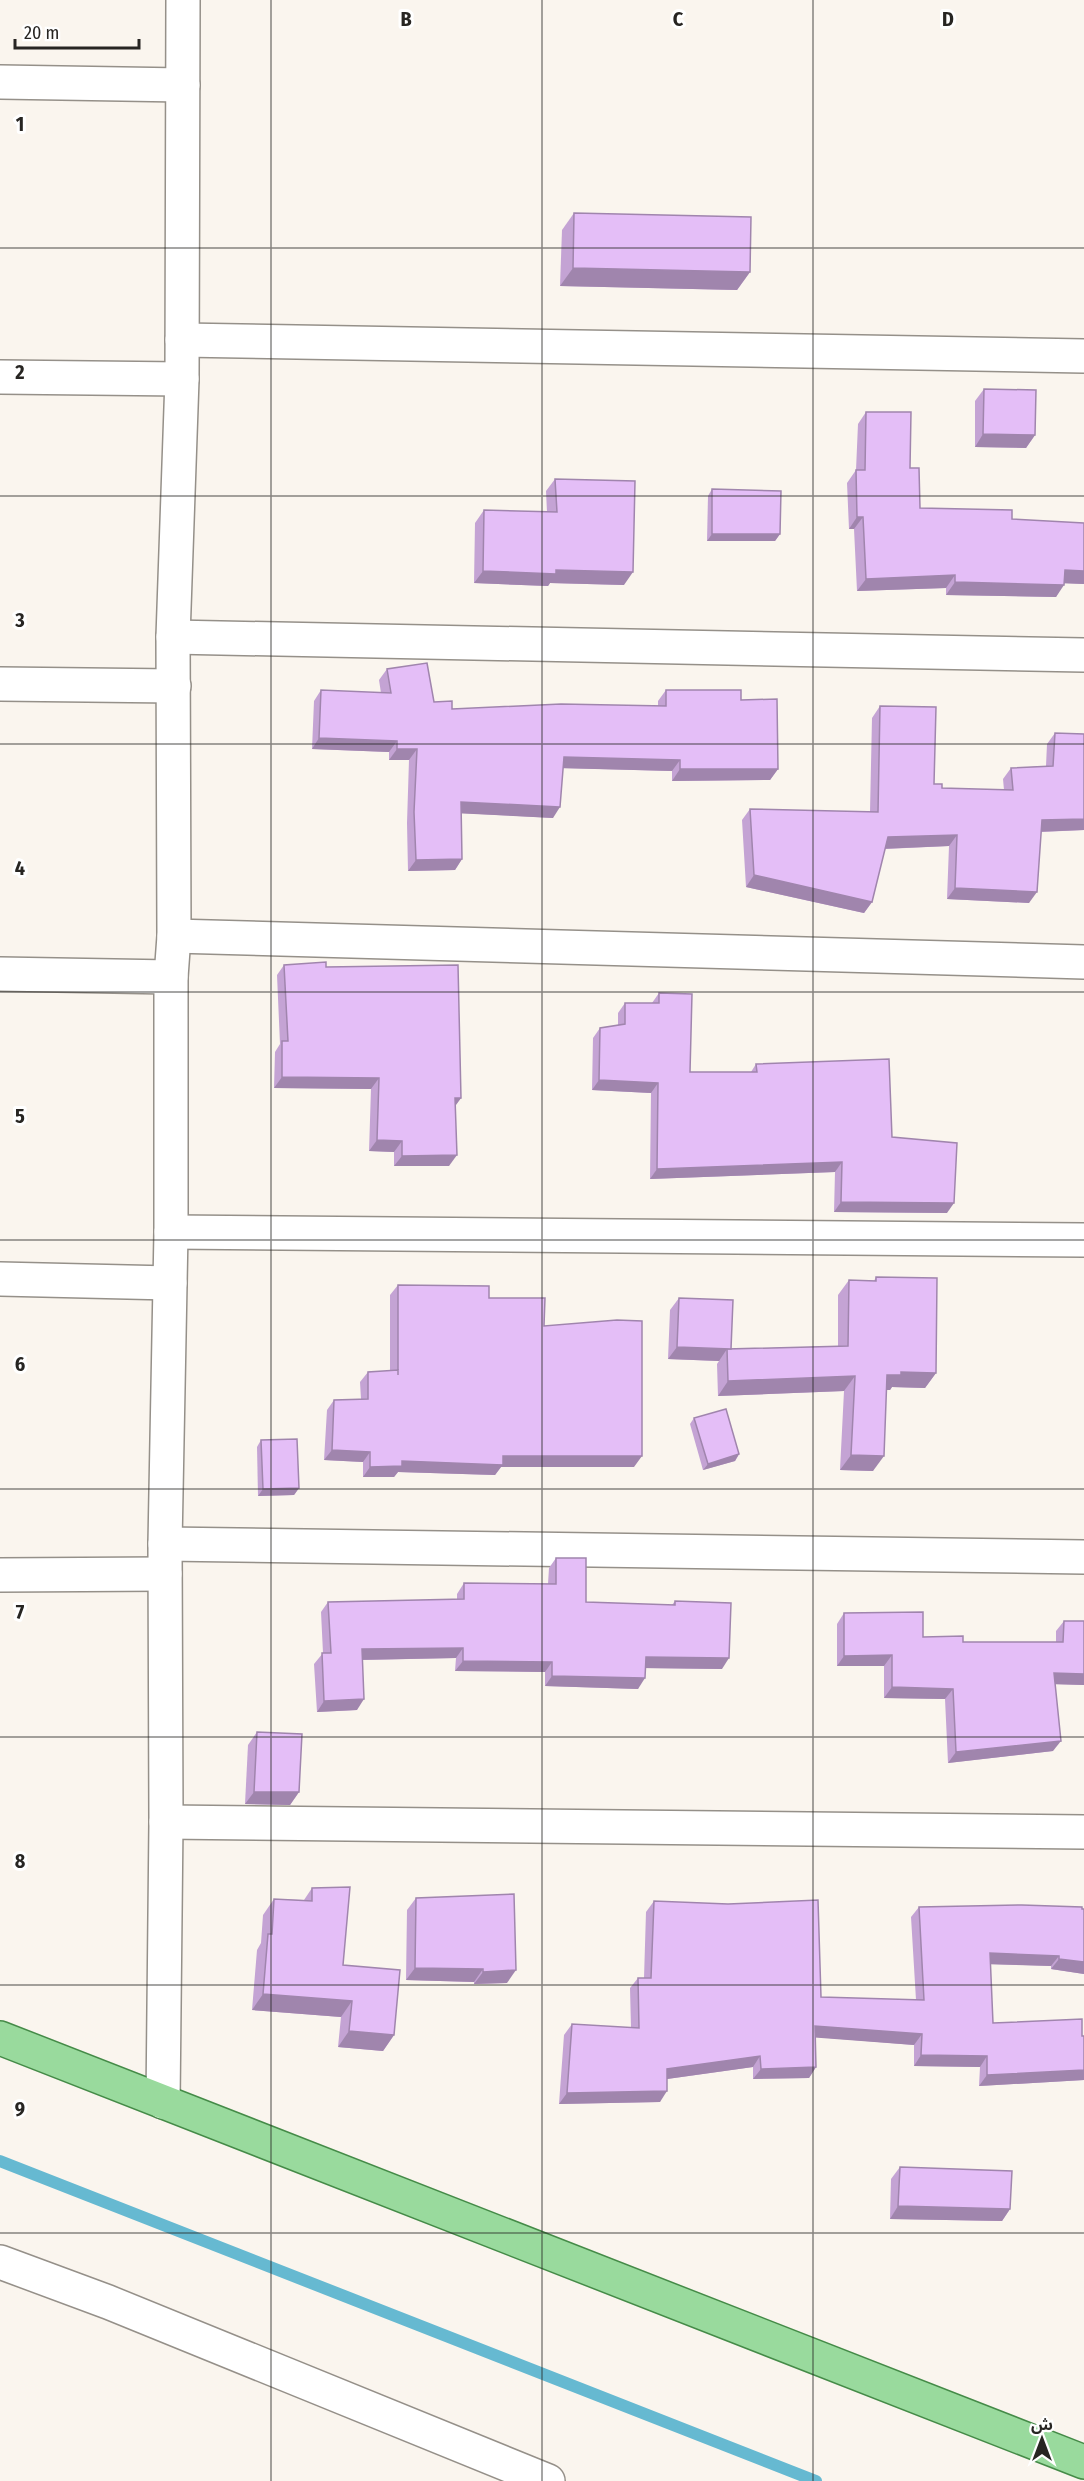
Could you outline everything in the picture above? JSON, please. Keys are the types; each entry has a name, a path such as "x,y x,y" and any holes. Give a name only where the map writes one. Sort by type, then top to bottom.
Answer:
{"main road":[{"path":"0,2038 1084,2462"}],"street":[{"path":"163,2102 166,1822 165,1559 171,1233 171,977 174,936 173,637 182,379 183,0"},
{"path":"0,82 183,85"},
{"path":"182,340 1084,356"},
{"path":"0,377 182,379"},
{"path":"173,637 1084,655"},
{"path":"0,684 174,686"},
{"path":"174,936 1084,962"},
{"path":"0,974 171,977"},
{"path":"171,1233 1084,1240"},
{"path":"0,1279 170,1283"},
{"path":"0,1575 165,1559 1084,1557"},
{"path":"166,1822 1084,1832"},
{"path":"0,2262 108,2302 548,2481"}],"building":[{"path":"574,213 751,217 750,272 573,268"},
{"path":"984,389 1036,390 1035,435 983,434"},
{"path":"866,412 911,412 910,468 919,468 920,508 1012,510 1012,519 1084,523 1084,571 1065,570 1064,585 955,582 955,575 866,579 863,517 857,517 856,470 865,470"},
{"path":"555,479 635,481 633,572 556,570 556,574 483,571 484,510 557,512"},
{"path":"712,489 781,491 780,534 712,534"},
{"path":"427,663 434,702 452,701 452,709 561,704 666,706 666,690 741,690 741,700 777,699 778,769 680,769 680,760 564,757 560,807 461,802 462,859 416,860 414,812 417,749 397,749 397,741 319,738 321,690 391,693 387,669"},
{"path":"880,706 936,707 934,784 942,784 942,788 1013,790 1011,768 1053,766 1055,733 1084,734 1084,819 1042,820 1037,892 955,888 957,835 888,837 872,902 754,875 750,809 878,812"},
{"path":"326,962 326,967 458,965 461,1098 455,1098 457,1155 402,1156 402,1141 377,1140 379,1078 282,1077 282,1041 288,1041 284,965"},
{"path":"659,993 692,994 690,1072 757,1072 756,1064 889,1059 892,1137 957,1143 954,1203 841,1202 842,1162 657,1169 658,1083 599,1080 600,1028 625,1024 625,1003 659,1003"},
{"path":"876,1277 937,1278 936,1373 901,1372 901,1375 887,1375 884,1456 851,1455 855,1376 728,1381 727,1349 848,1346 849,1280 876,1281"},
{"path":"398,1285 489,1286 489,1298 545,1298 544,1326 617,1320 642,1321 642,1456 503,1456 503,1465 402,1461 402,1466 370,1467 370,1452 332,1450 334,1400 368,1399 368,1372 398,1370"},
{"path":"679,1298 733,1300 731,1349 677,1347"},
{"path":"726,1409 739,1454 708,1464 694,1418"},
{"path":"297,1439 299,1488 263,1489 261,1440"},
{"path":"556,1558 586,1558 586,1602 675,1605 675,1601 731,1603 729,1658 646,1657 645,1678 552,1676 552,1662 463,1661 463,1648 362,1649 364,1699 324,1701 322,1653 331,1653 328,1602 464,1599 464,1583 556,1584"},
{"path":"923,1612 923,1637 963,1636 963,1642 1063,1642 1064,1621 1084,1621 1084,1674 1054,1673 1061,1741 956,1752 953,1689 892,1687 892,1655 844,1656 844,1613"},
{"path":"257,1732 302,1734 299,1792 254,1792"},
{"path":"350,1887 343,1965 400,1970 394,2035 349,2031 352,2001 263,1994 268,1934 272,1934 274,1899 312,1901 312,1888"},
{"path":"514,1894 516,1970 483,1972 483,1969 415,1968 416,1898"},
{"path":"818,1900 821,1997 924,2000 919,1907 1022,1905 1082,1907 1084,1909 1084,1962 1059,1959 1059,1956 990,1953 993,2023 1082,2019 1084,2070 987,2075 987,2056 921,2055 922,2034 815,2026 816,2067 761,2069 760,2056 667,2069 667,2091 567,2093 572,2024 639,2028 638,1978 651,1978 654,1901 728,1904"},
{"path":"900,2167 1012,2171 1010,2209 898,2206"}],"waterway":[{"path":"0,2161 816,2481"}]}
